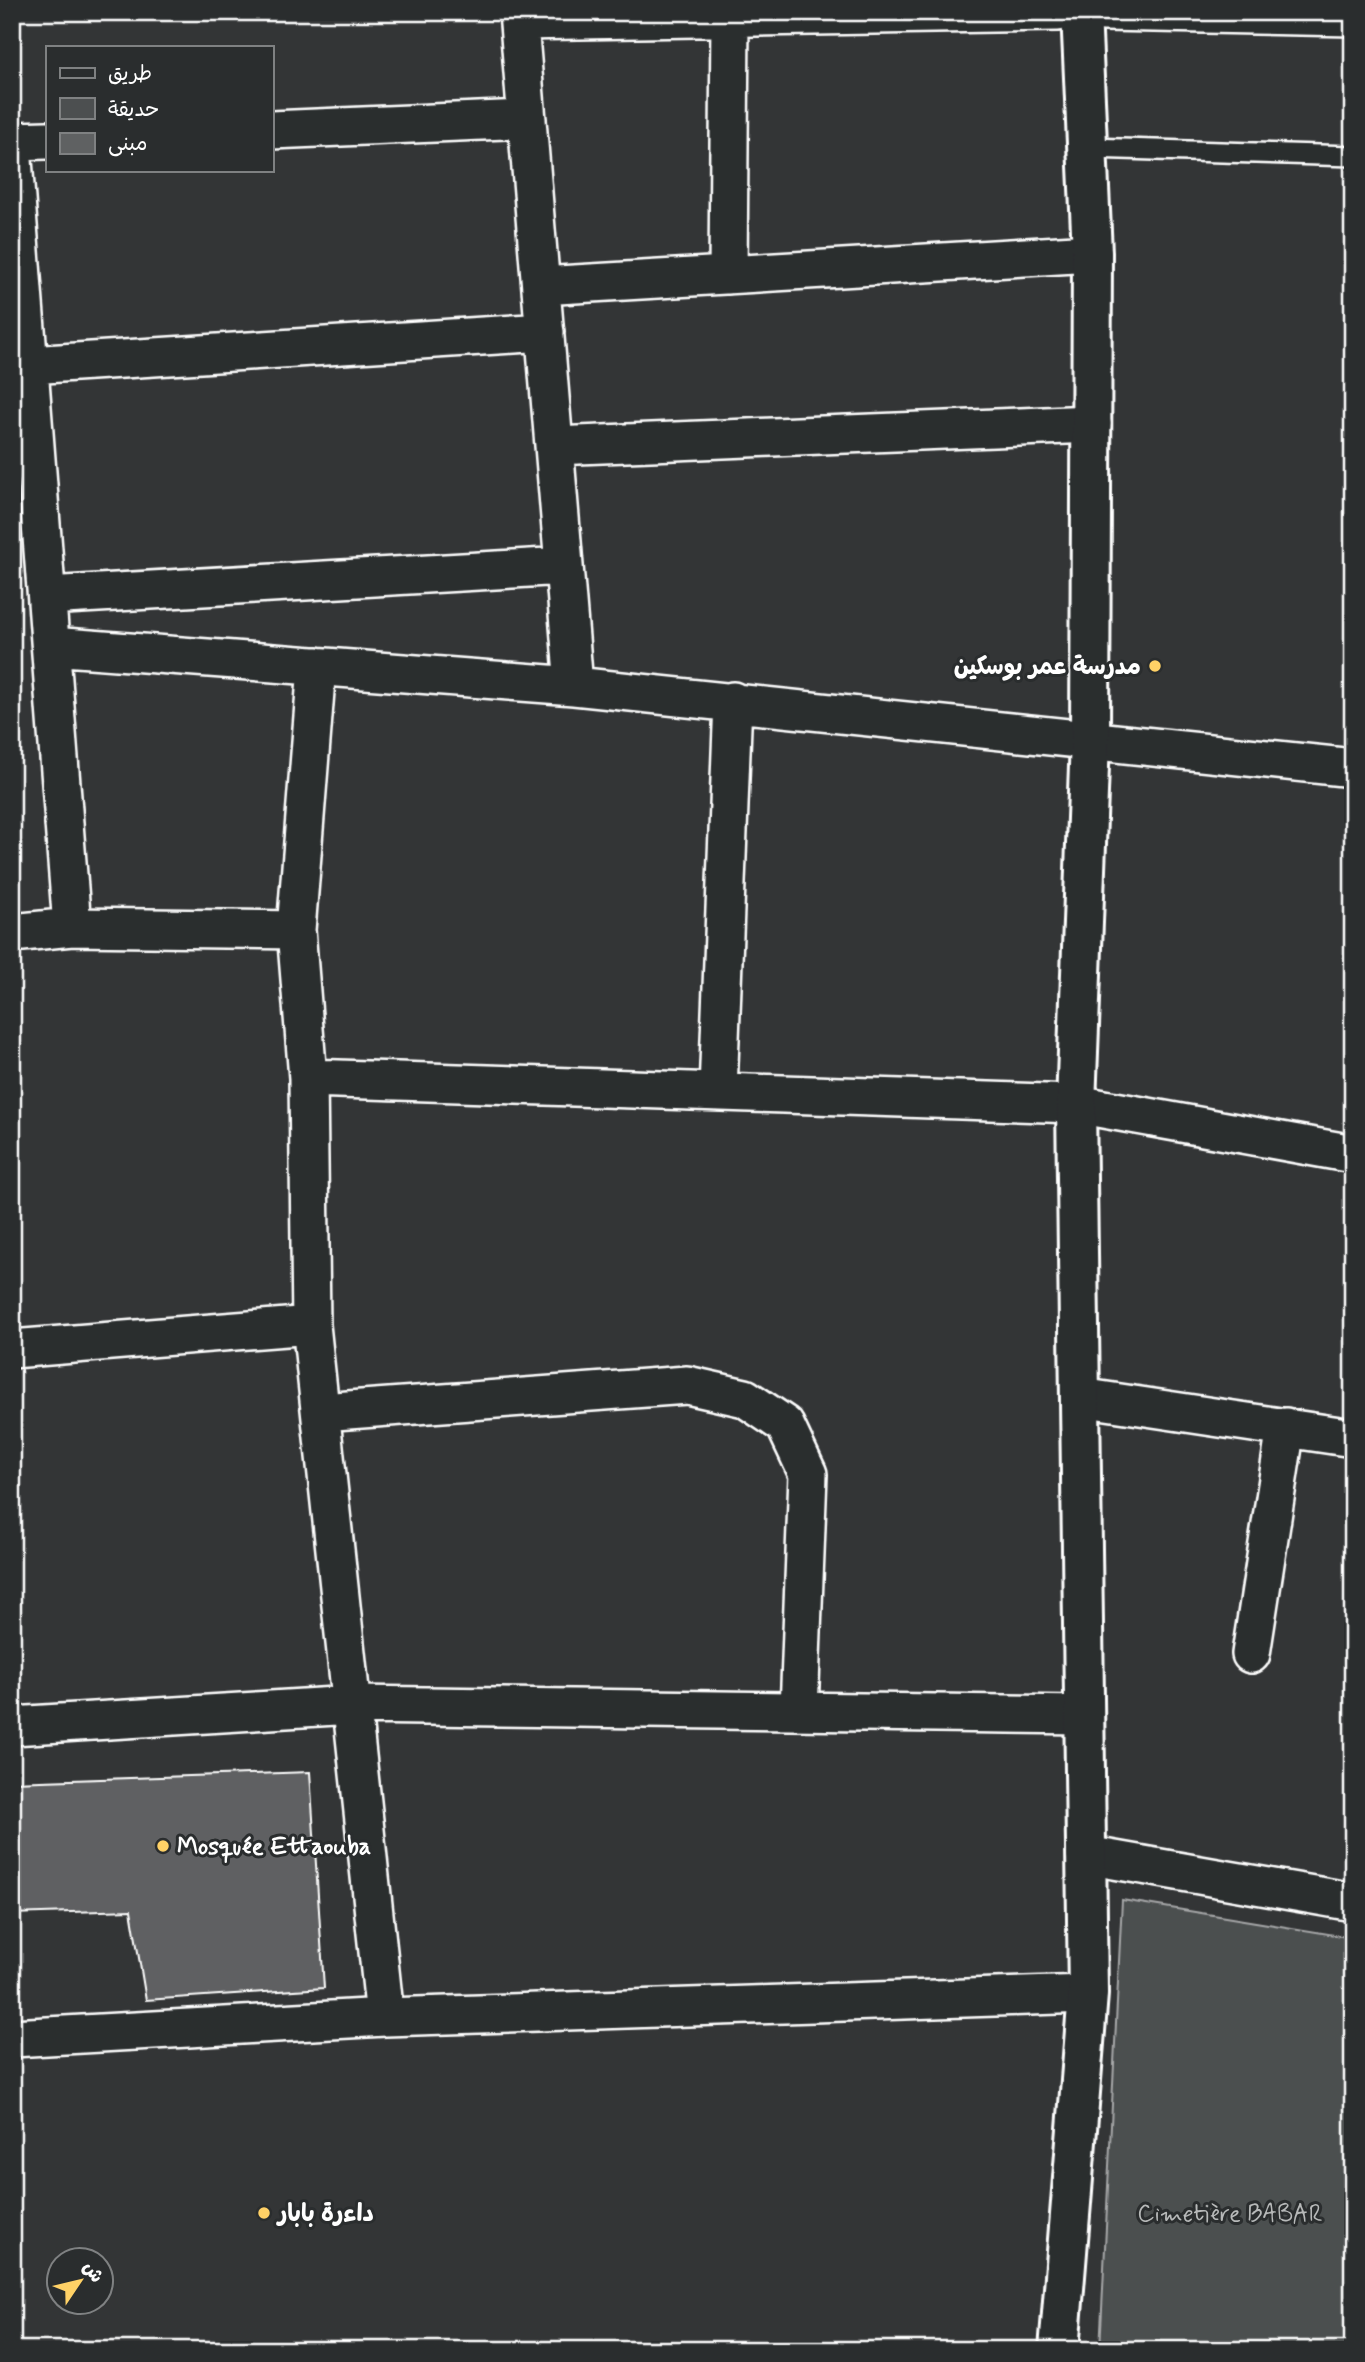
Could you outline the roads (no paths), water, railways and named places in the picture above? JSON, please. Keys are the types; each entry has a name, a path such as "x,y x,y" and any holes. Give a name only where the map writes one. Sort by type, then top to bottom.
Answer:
{"street":[{"path":"574,686 519,17 730,18 1058,12"},
{"path":"1059,2350 1088,1994 1076,1104 1090,740 1092,253 1081,12"},
{"path":"1104,12 1353,17"},
{"path":"728,275 730,18"},
{"path":"273,130 527,119"},
{"path":"12,141 46,140"},
{"path":"12,147 72,927"},
{"path":"541,286 1092,253"},
{"path":"29,366 545,332"},
{"path":"554,446 1092,424"},
{"path":"47,596 564,566"},
{"path":"51,646 574,686 1353,768"},
{"path":"317,666 296,930 308,1078 311,1325 385,2017"},
{"path":"718,1091 733,701"},
{"path":"12,933 72,927 296,930"},
{"path":"308,1078 1076,1104 1353,1154"},
{"path":"12,1349 311,1325"},
{"path":"321,1412 687,1385 745,1398 785,1424 808,1475 799,1711"},
{"path":"1080,1397 1353,1438"},
{"path":"1251,1654 1286,1427"},
{"path":"12,1726 352,1705 1084,1716"},
{"path":"1086,1855 1353,1902"},
{"path":"12,2038 385,2017 1088,1994"}],"lane":[{"path":"1088,149 1353,156"}],"place":[{"name":"مدرسة عمر بوسكين","path":"1155,666"},
{"name":"Mosquée Ettaouba","path":"163,1846"},
{"name":"داءرة بابار","path":"264,2213"}],"park label":[{"name":"Cimetière BABAR","path":"1230,2213"}]}
